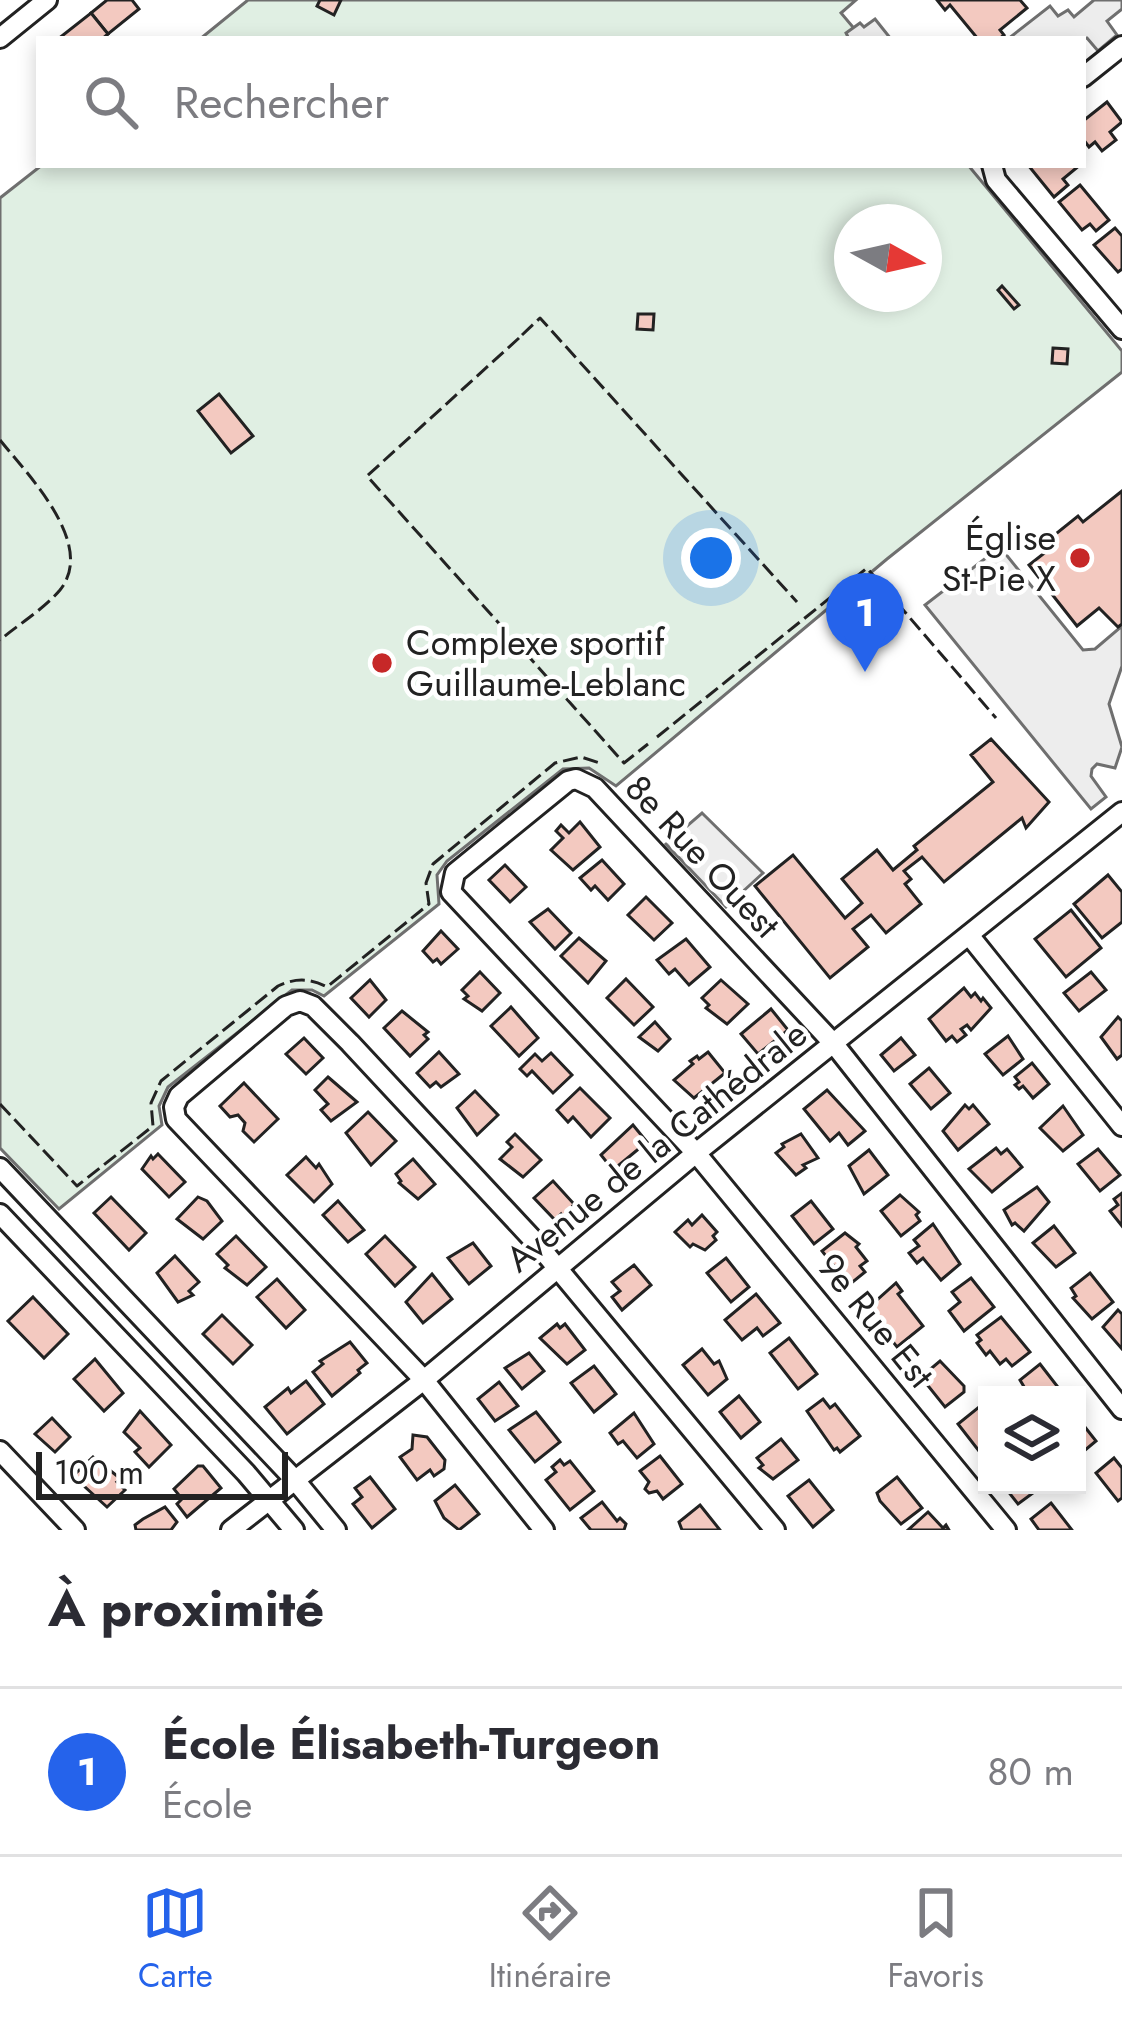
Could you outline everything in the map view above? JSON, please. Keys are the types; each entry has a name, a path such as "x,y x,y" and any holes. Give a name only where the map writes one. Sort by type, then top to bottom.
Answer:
{"street":[{"path":"0,38 47,0"},
{"path":"1086,75 1119,55"},
{"path":"993,168 996,180 1122,329"},
{"name":"8e Rue Ouest","path":"455,873 568,781 586,783 834,1044 1122,1409"},
{"name":"Avenue de la Cathédrale","path":"231,1530 424,1380 696,1153 969,935 1118,823"},
{"name":"9e Rue Est","path":"455,873 451,892 696,1153 1006,1530"},
{"path":"969,935 1122,1126"},
{"path":"544,1530 424,1380 176,1119 178,1096 286,1006 300,1001 313,1006 559,1269 775,1530"},
{"path":"0,1168 295,1480 336,1530"},
{"path":"0,1214 294,1530"},
{"path":"0,1450 75,1530"}],"green space":[{"path":"248,0 856,0 841,13 860,36 204,36"},
{"name":"Complexe sportif Guillaume-Leblanc","path":"38,168 970,168 1122,351 1122,372 887,559 616,786 589,768 563,769 447,861 437,875 439,904 324,996 312,990 292,990 168,1087 159,1106 162,1125 59,1209 0,1148 0,198"}],"shaded area":[{"path":"1094,0 1122,0 1122,9 1107,21 1117,35 1098,51 1086,36 1012,36 1050,6 1058,16 1068,10 1074,17"},
{"path":"875,19 889,36 846,33 860,23 864,27"},
{"path":"1000,547 1083,650 1095,649 1122,626 1122,666 1109,704 1122,747 1115,768 1097,764 1092,769 1091,776 1106,797 1091,809 925,605"},
{"path":"702,813 763,873 726,907 666,844"}],"building":[{"path":"107,0 132,0 139,9 108,34 91,13"},
{"path":"320,0 341,0 334,15 317,6"},
{"path":"937,0 1020,0 1027,8 1000,30 1003,36 976,36 950,5 945,10"},
{"path":"91,13 108,34 106,36 62,36"},
{"path":"1107,102 1122,122 1110,132 1116,140 1102,151 1095,142 1089,147 1086,119"},
{"path":"1030,168 1076,168 1063,179 1068,185 1054,197"},
{"path":"1080,185 1109,220 1096,231 1090,224 1082,230 1059,202"},
{"path":"1115,228 1122,236 1122,269 1118,272 1094,245"},
{"path":"1002,286 1019,305 1014,309 998,290"},
{"path":"638,314 654,314 653,330 637,329"},
{"path":"1053,348 1068,349 1067,364 1052,363"},
{"path":"219,394 253,436 231,453 198,411"},
{"name":"Église St-Pie X","path":"1122,491 1122,624 1118,627 1099,608 1077,626 1029,565 1047,551 1042,545 1078,516 1083,522"},
{"path":"991,739 1049,802 1026,828 1022,818 944,882 922,857 904,871 911,879 905,884 921,904 886,933 871,915 853,929 868,947 830,978 755,886 793,855 845,918 862,903 842,879 877,850 893,870 917,850 914,846 993,782 971,755"},
{"path":"580,822 600,847 573,870 551,850 563,838 556,831 561,825 569,833"},
{"path":"602,860 624,884 608,900 580,878"},
{"path":"505,865 526,887 510,902 489,880"},
{"path":"1108,875 1122,892 1122,922 1102,938 1074,904"},
{"path":"646,897 672,923 654,940 628,915"},
{"path":"548,909 571,933 555,949 530,922"},
{"path":"1071,910 1101,948 1066,977 1035,939"},
{"path":"441,931 458,949 441,964 423,951"},
{"path":"579,938 606,961 588,983 561,956"},
{"path":"686,939 710,967 689,985 675,969 669,974 657,960"},
{"path":"480,972 500,993 482,1011 464,999 468,996 462,990"},
{"path":"1091,972 1106,990 1079,1011 1064,993"},
{"path":"626,979 653,1007 634,1025 607,998"},
{"path":"370,980 386,1000 369,1017 351,998"},
{"path":"721,980 748,1004 727,1024 706,1008 709,1005 702,998"},
{"path":"964,988 991,1008 971,1030 967,1025 961,1029 966,1035 957,1042 952,1036 946,1041 929,1019"},
{"path":"511,1007 538,1038 519,1056 491,1026"},
{"path":"771,1009 788,1030 758,1054 741,1034"},
{"path":"402,1011 428,1032 424,1035 428,1039 410,1056 384,1028"},
{"path":"1118,1017 1122,1055 1117,1059 1101,1037"},
{"path":"655,1022 670,1039 658,1051 639,1037"},
{"path":"1008,1036 1023,1059 1003,1075 985,1054"},
{"path":"304,1038 323,1058 306,1074 286,1054"},
{"path":"901,1038 915,1055 894,1071 881,1055"},
{"path":"439,1052 459,1074 441,1087 436,1082 430,1087 417,1073"},
{"path":"708,1052 725,1073 694,1098 674,1080 693,1064 690,1061"},
{"path":"551,1053 572,1075 553,1093 532,1071 527,1076 520,1069 535,1054 542,1061"},
{"path":"1032,1063 1049,1084 1033,1098 1023,1086 1015,1085 1019,1082 1015,1077"},
{"path":"929,1068 950,1093 931,1109 910,1084"},
{"path":"328,1077 357,1102 331,1121 321,1110 328,1104 315,1090"},
{"path":"244,1083 278,1119 254,1142 243,1131 245,1123 238,1115 230,1117 220,1106"},
{"path":"580,1088 610,1118 591,1137 573,1117 568,1122 557,1110"},
{"path":"827,1090 865,1131 848,1145 839,1133 830,1141 804,1109"},
{"path":"475,1091 498,1115 477,1135 457,1108"},
{"path":"965,1105 969,1109 973,1105 989,1124 958,1150 943,1131"},
{"path":"1063,1106 1083,1135 1063,1151 1040,1128"},
{"path":"368,1112 396,1141 371,1165 346,1133"},
{"path":"633,1125 647,1142 613,1170 601,1155"},
{"path":"515,1134 541,1160 523,1177 500,1159 512,1147 507,1142"},
{"path":"801,1134 818,1158 803,1165 806,1168 796,1175 776,1153"},
{"path":"996,1148 1001,1154 1007,1149 1022,1167 992,1192 969,1169"},
{"path":"1098,1149 1120,1175 1100,1191 1078,1164"},
{"path":"869,1150 888,1175 864,1194 849,1166"},
{"path":"158,1154 185,1182 169,1197 142,1169"},
{"path":"306,1157 316,1168 319,1164 332,1184 314,1202 287,1175"},
{"path":"413,1159 435,1184 418,1199 399,1183 396,1174"},
{"path":"553,1181 574,1204 564,1218 561,1214 555,1220 534,1198"},
{"path":"1037,1187 1049,1202 1024,1231 1012,1225 1004,1210"},
{"path":"1122,1193 1122,1226 1110,1211"},
{"path":"900,1195 919,1212 920,1221 901,1236 881,1211"},
{"path":"111,1197 146,1233 129,1250 94,1213"},
{"path":"198,1197 222,1221 203,1239 177,1219"},
{"path":"338,1201 364,1230 348,1242 323,1215"},
{"path":"811,1201 833,1229 814,1244 792,1216"},
{"path":"702,1215 717,1232 716,1240 705,1250 690,1247 675,1232"},
{"path":"933,1224 960,1264 941,1280 923,1258 917,1263 909,1253 919,1246 914,1240"},
{"path":"1054,1226 1075,1253 1056,1267 1033,1243"},
{"path":"845,1233 859,1244 856,1247 867,1261 860,1266 865,1272 849,1285 822,1251"},
{"path":"236,1236 266,1267 247,1285 225,1268 228,1265 217,1254"},
{"path":"385,1236 415,1267 395,1286 366,1254"},
{"path":"473,1243 491,1266 469,1284 448,1258"},
{"path":"175,1256 199,1282 189,1291 193,1295 178,1302 157,1273"},
{"path":"726,1258 749,1287 731,1302 707,1273"},
{"path":"634,1265 651,1285 622,1310 612,1297 620,1291 612,1282"},
{"path":"1090,1273 1113,1302 1092,1319 1073,1298 1071,1288"},
{"path":"432,1274 452,1299 423,1323 406,1302"},
{"path":"971,1278 994,1307 964,1331 949,1311 960,1302 952,1292"},
{"path":"277,1279 305,1310 286,1328 257,1297"},
{"path":"896,1283 902,1291 898,1294 923,1326 897,1347 867,1309"},
{"path":"756,1294 780,1323 763,1336 757,1328 742,1340 725,1320"},
{"path":"33,1297 68,1334 44,1358 8,1321"},
{"path":"1118,1310 1122,1314 1122,1349 1103,1327"},
{"path":"222,1315 252,1345 233,1364 203,1334"},
{"path":"1001,1317 1030,1352 1012,1366 1006,1359 1000,1364 990,1351 986,1355 977,1343 981,1340 977,1335"},
{"path":"557,1324 560,1328 565,1324 585,1350 567,1364 540,1338"},
{"path":"789,1338 817,1374 798,1389 770,1353"},
{"path":"350,1342 367,1363 332,1396 313,1372 323,1364 320,1361"},
{"path":"702,1349 714,1364 719,1361 727,1379 708,1395 683,1365"},
{"path":"529,1353 544,1371 522,1389 505,1368"},
{"path":"95,1359 123,1393 104,1411 74,1379"},
{"path":"940,1361 964,1386 964,1392 945,1407 921,1377"},
{"path":"1040,1364 1057,1386 1024,1386 1020,1380"},
{"path":"594,1366 616,1394 594,1412 571,1383"},
{"path":"306,1381 324,1404 287,1434 265,1407 288,1388 291,1393"},
{"path":"499,1382 518,1406 495,1421 478,1399"},
{"path":"739,1396 760,1422 741,1438 720,1412"},
{"path":"823,1399 830,1408 835,1404 860,1436 840,1452 807,1411"},
{"path":"978,1408 978,1450 958,1424"},
{"path":"140,1411 171,1445 149,1467 135,1452 140,1448 124,1432"},
{"path":"536,1412 560,1442 535,1462 509,1430"},
{"path":"634,1413 654,1444 637,1458 610,1433"},
{"path":"52,1418 70,1437 55,1452 35,1434"},
{"path":"1086,1428 1096,1441 1086,1449"},
{"path":"413,1435 427,1437 445,1460 444,1469 434,1476 430,1470 417,1480 400,1457 412,1449"},
{"path":"781,1439 798,1460 773,1479 759,1468 763,1465 757,1458"},
{"path":"660,1456 682,1484 663,1499 657,1491 645,1489 649,1482 640,1471"},
{"path":"93,1457 121,1479 117,1482 125,1490 107,1507 73,1476"},
{"path":"1114,1458 1122,1468 1122,1498 1118,1501 1096,1473"},
{"path":"560,1460 564,1465 570,1461 594,1491 570,1510 546,1480 556,1472 552,1467"},
{"path":"198,1466 221,1488 187,1517 174,1489"},
{"path":"370,1477 395,1509 372,1528 353,1504 362,1497 355,1488"},
{"path":"897,1477 922,1508 901,1524 877,1493"},
{"path":"809,1480 833,1510 813,1527 788,1496"},
{"path":"455,1485 479,1514 459,1530 444,1518 435,1501"},
{"path":"1010,1494 1032,1494 1018,1504"},
{"path":"602,1502 617,1521 620,1518 626,1524 624,1530 591,1530 581,1518"},
{"path":"1051,1503 1072,1530 1039,1530 1031,1519"},
{"path":"700,1505 720,1530 682,1530 679,1522"},
{"path":"165,1507 177,1522 171,1530 136,1530 135,1525"},
{"path":"928,1512 943,1528 946,1525 949,1530 908,1530"}],"fence":[{"path":"522,335 540,318 797,602"},
{"path":"519,338 367,476 624,763 648,744"},
{"path":"0,440 54,510 70,552 69,572 60,590 0,640"},
{"path":"657,737 867,568 996,718"},
{"path":"0,1104 77,1186 153,1126 151,1103 161,1081 278,986 302,980 327,987 429,904 426,883 433,864 555,763 581,757 603,764"}],"place":[{"name":"Église St-Pie X","path":"1080,558"},
{"name":"Complexe sportif Guillaume-Leblanc","path":"382,663"},
{"name":"École Élisabeth-Turgeon","path":"865,672"}]}
